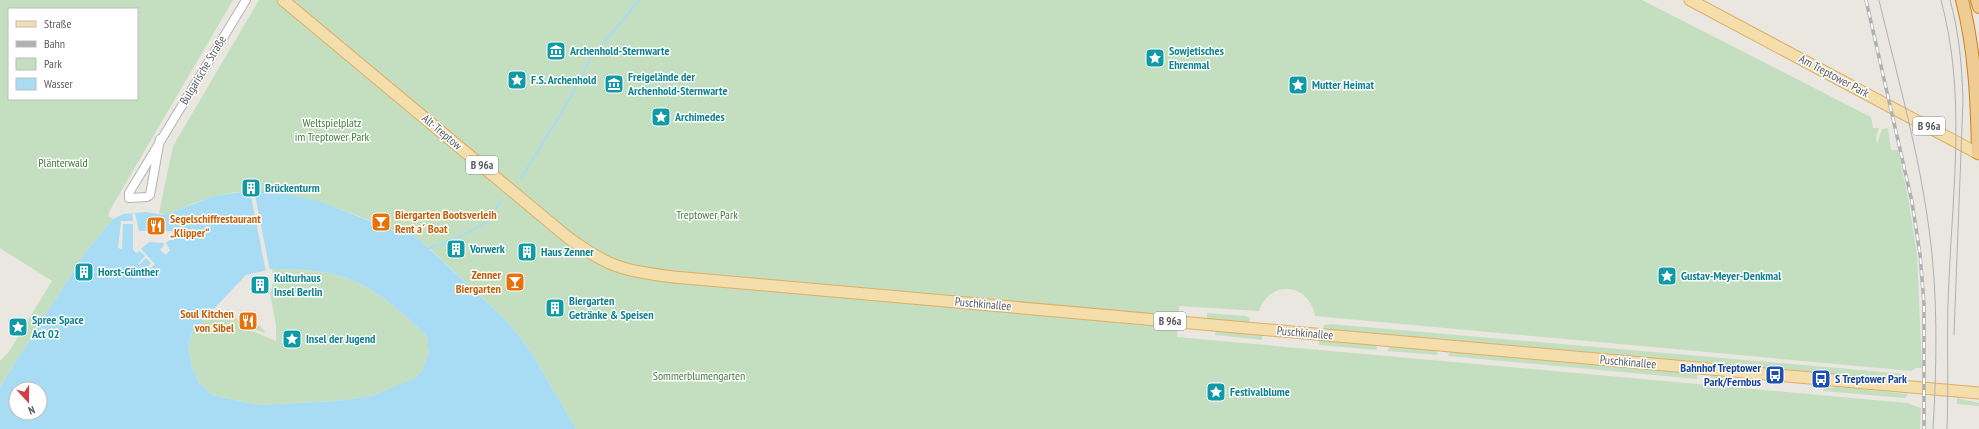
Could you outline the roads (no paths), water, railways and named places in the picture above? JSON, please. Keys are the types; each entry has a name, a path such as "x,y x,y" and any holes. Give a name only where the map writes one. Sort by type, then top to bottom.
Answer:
{"highway":[{"path":"1962,0 1974,67 1979,155"},
{"path":"1977,0 1979,7"}],"main road":[{"name":"Alt-Treptow","path":"283,1 590,254 617,267 643,273"},
{"name":"Am Treptower Park","path":"1692,1 1979,155"},
{"name":"Puschkinallee","path":"643,273 1979,393"},
{"name":"Puschkinallee","path":"1967,392 1979,398"}],"street":[{"name":"Bulgarische Straße","path":"160,139 150,194 147,197 129,198 129,193 160,139 246,0"}],"water":[{"path":"256,190 283,193 319,201 400,233 405,228 507,321 531,352 576,429 0,429 0,387 84,254 113,219 123,214 146,212 165,215 214,196","holes":["272,269 294,269 338,275 359,283 378,294 404,315 427,337 429,354 421,372 415,378 372,396 337,401 258,405 212,395 199,383 192,367 188,346 192,332 246,275"]}],"waterway":[{"path":"521,178 567,104 590,60 639,0"},
{"path":"428,249 470,232 488,221 502,200"}],"tram line":[{"path":"1879,0 1914,143 1929,229 1934,278 1936,329 1933,429"},
{"path":"1941,0 1949,35 1956,104 1955,174 1948,299 1947,429"},
{"path":"1950,0 1960,49 1963,100 1954,335"}],"railway":[{"path":"1866,0 1912,202 1920,254 1924,304 1924,429"}],"place":[{"name":"Archenhold-Sternwarte","path":"556,51"},
{"name":"Sowjetisches Ehrenmal","path":"1155,58"},
{"name":"F.S. Archenhold","path":"517,80"},
{"name":"Freigelände der Archenhold-Sternwarte","path":"614,84"},
{"name":"Mutter Heimat","path":"1298,85"},
{"name":"Archimedes","path":"661,117"},
{"name":"Brückenturm","path":"251,188"},
{"name":"Biergarten Bootsverleih Rent a´ Boat","path":"381,222"},
{"name":"Segelschiffrestaurant „Klipper“","path":"156,226"},
{"name":"Vorwerk","path":"456,249"},
{"name":"Haus Zenner","path":"527,252"},
{"name":"Horst-Günther","path":"84,272"},
{"name":"Gustav-Meyer-Denkmal","path":"1667,276"},
{"name":"Zenner Biergarten","path":"515,282"},
{"name":"Kulturhaus Insel Berlin","path":"260,285"},
{"name":"Biergarten Getränke & Speisen","path":"555,308"},
{"name":"Soul Kitchen von Sibel","path":"248,321"},
{"name":"Spree Space Act 02","path":"18,327"},
{"name":"Insel der Jugend","path":"292,339"},
{"name":"Bahnhof Treptower Park/Fernbus","path":"1775,375"},
{"name":"S Treptower Park","path":"1821,379"},
{"name":"Festivalblume","path":"1216,392"}],"park label":[{"name":"Weltspielplatz im Treptower Park","path":"332,130"},
{"name":"Plänterwald","path":"63,163"},
{"name":"Treptower Park","path":"707,215"},
{"name":"Sommerblumengarten","path":"699,376"}]}
